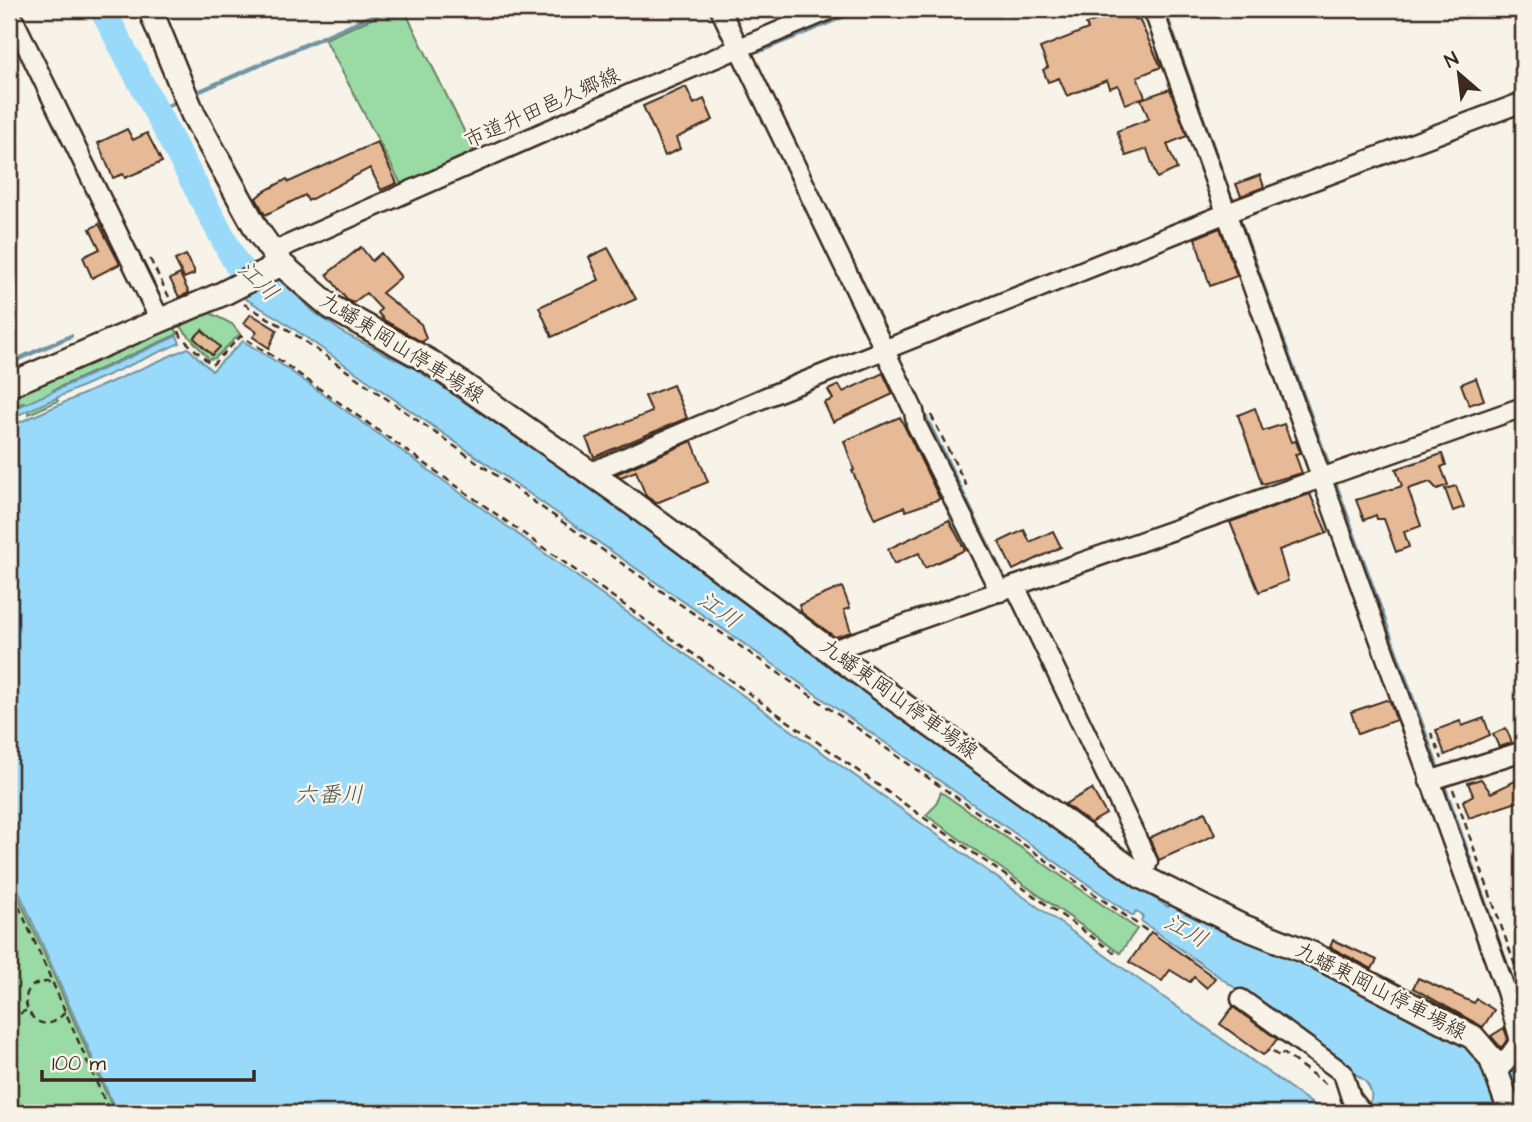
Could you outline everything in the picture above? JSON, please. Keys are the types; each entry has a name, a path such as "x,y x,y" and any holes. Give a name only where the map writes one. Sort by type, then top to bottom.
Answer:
{"main road":[{"name":"九蟠東岡山停車場線","path":"150,9 193,114 274,262 331,307 432,363 589,473 1142,877 1238,925 1312,954 1452,1025 1480,1043 1503,1089"},
{"path":"9,385 228,291 274,262"}],"street":[{"path":"720,9 743,46 889,348 914,411 916,424 1008,589 1148,862 1142,877"},
{"name":"市道升田邑久郷線","path":"274,262 743,46 832,9"},
{"path":"1153,9 1233,211 1440,778 1517,1007 1520,1041 1516,1051 1503,1065 1503,1089"},
{"path":"9,10 165,317"},
{"path":"589,473 889,348 1233,211 1523,102"},
{"path":"830,651 1523,407"},
{"path":"1440,778 1523,751"},
{"path":"1241,999 1343,1073 1349,1092 1362,1112"}],"path":[{"path":"228,291 287,329 1150,933"},
{"path":"165,317 182,338 212,365 241,336 279,360 1116,954"},
{"path":"931,413 967,487"},
{"path":"1440,778 1477,858 1523,988"},
{"path":"9,884 110,1113"},
{"path":"52,982 42,982 32,988 26,998 27,1010 34,1019 46,1023 58,1019 65,1012"},
{"path":"9,1019 27,1010"},
{"path":"1273,1051 1280,1057 1283,1053 1335,1091 1349,1092"}],"green space":[{"path":"394,9 404,9 474,151 401,184 325,39"},
{"path":"210,313 232,324 240,334 215,358 209,359 180,326"},
{"path":"172,321 178,334 53,390 58,401 29,414 24,402 9,409 9,393"},
{"path":"941,792 1137,929 1120,953 926,815 935,806"},
{"path":"9,875 115,1113 9,1113"}],"water":[{"path":"278,278 314,312 345,334 414,368 526,444 546,453 1122,877 1168,907 1173,902 1278,949 1461,1041 1505,1078 1523,1058 1523,1081 1502,1103 1487,1113 1363,1113 1371,1096 1364,1080 1141,921 1143,916 1136,911 1133,916 281,320 239,295"},
{"path":"177,336 180,343 9,419 9,411"},
{"name":"六番川","path":"243,341 285,367 1325,1113 117,1113 9,869 9,427 188,348 212,371"}],"building":[{"path":"1131,9 1135,20 1139,19 1161,67 1137,77 1145,97 1125,104 1118,85 1110,88 1107,80 1067,96 1059,78 1048,82 1043,70 1048,67 1040,48 1088,29 1086,24"},
{"path":"686,87 694,104 704,99 713,120 676,138 680,149 665,156 643,106"},
{"path":"1170,89 1187,136 1167,144 1177,169 1157,178 1147,149 1126,156 1117,131 1149,119 1141,99"},
{"path":"127,129 133,140 147,133 162,162 125,178 123,174 113,178 98,143"},
{"path":"377,142 397,183 381,190 370,168 308,201 305,195 265,215 256,198 263,192 287,179 289,182"},
{"path":"1260,175 1264,187 1241,196 1236,184"},
{"path":"99,224 120,264 92,278 83,257 100,249 90,229"},
{"path":"1220,228 1237,276 1210,286 1195,238"},
{"path":"361,247 372,261 381,253 401,277 382,293 421,324 426,339 422,342 384,320 378,313 381,309 366,293 353,303 347,300 327,274"},
{"path":"608,248 636,299 552,337 539,307 599,280 589,257"},
{"path":"186,255 194,274 184,278 175,260"},
{"path":"180,274 189,293 179,297 170,279"},
{"path":"251,314 277,330 269,348 253,337 257,332 244,323"},
{"path":"202,330 220,347 212,355 194,338"},
{"path":"883,373 893,394 833,422 824,403 833,399 828,390 839,385 843,392"},
{"path":"1476,378 1484,400 1469,405 1461,384"},
{"path":"673,385 687,418 594,457 586,438 652,412 645,396"},
{"path":"1255,408 1263,431 1284,424 1291,442 1296,441 1300,453 1295,454 1302,473 1262,484 1238,415"},
{"path":"900,417 940,499 906,511 904,507 875,519 852,471 854,470 844,441"},
{"path":"692,441 708,482 656,503 646,496 636,471 621,477 616,474"},
{"path":"1442,454 1446,465 1441,467 1448,485 1437,489 1430,482 1408,489 1421,526 1404,532 1409,547 1396,552 1384,519 1377,519 1376,515 1364,520 1356,500 1402,486 1396,469"},
{"path":"1456,486 1464,507 1453,511 1445,489"},
{"path":"1310,494 1327,533 1279,550 1288,581 1259,592 1230,522"},
{"path":"949,520 965,550 925,568 919,553 894,564 888,549"},
{"path":"1024,530 1030,542 1053,531 1061,547 1013,570 999,542"},
{"path":"842,587 850,608 844,610 851,632 835,637 802,613 799,605"},
{"path":"1390,701 1396,720 1358,734 1351,712"},
{"path":"1484,718 1490,735 1445,755 1436,730 1460,721 1462,726"},
{"path":"1506,728 1512,743 1499,747 1493,734"},
{"path":"1523,777 1523,800 1469,818 1463,801 1473,795 1468,783 1481,779 1491,793"},
{"path":"1092,789 1106,814 1090,823 1065,804"},
{"path":"1205,812 1215,835 1159,860 1149,838"},
{"path":"1151,932 1215,978 1207,988 1194,977 1190,982 1170,970 1162,981 1129,962"},
{"path":"1333,940 1377,960 1372,969 1330,947"},
{"path":"1418,978 1474,1003 1477,999 1494,1010 1483,1027 1413,988"},
{"path":"1233,1007 1277,1039 1263,1055 1220,1024"},
{"path":"1504,1028 1508,1039 1501,1048 1491,1036"}],"waterway":[{"name":"江川","path":"102,9 236,263 269,296"},
{"path":"200,91 387,9"},
{"path":"760,51 862,9"},
{"path":"1164,9 1234,206"},
{"path":"489,166 705,72"},
{"path":"157,111 176,102"},
{"path":"90,157 158,294 153,296"},
{"path":"1237,214 1330,469"},
{"path":"9,363 71,336"},
{"path":"920,406 1007,584"},
{"path":"1333,477 1439,772"},
{"path":"1442,780 1523,1011"}]}
